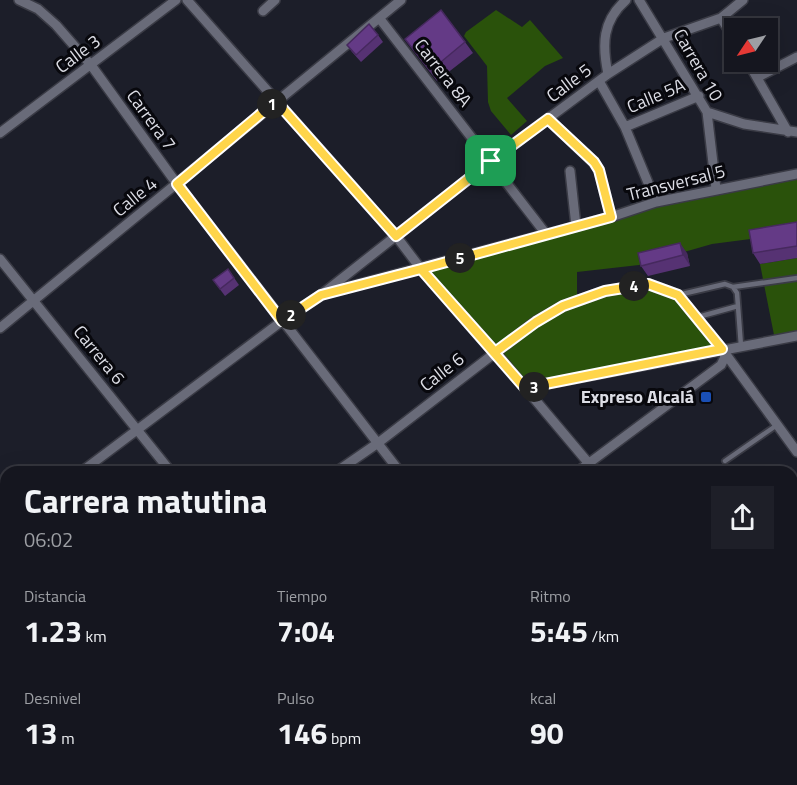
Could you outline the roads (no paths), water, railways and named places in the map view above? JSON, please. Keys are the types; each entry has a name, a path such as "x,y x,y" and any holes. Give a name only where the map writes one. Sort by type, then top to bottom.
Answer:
{"street":[{"name":"Carrera 7","path":"19,0 38,9 56,25 91,65 177,184 395,466"},
{"name":"Calle 3","path":"0,133 176,0"},
{"path":"187,0 396,236 421,269 495,352 588,464"},
{"path":"263,10 275,0"},
{"name":"Calle 4","path":"0,328 401,0"},
{"path":"608,74 603,48 607,28 616,9 626,0"},
{"name":"Carrera 10","path":"639,0 707,112 716,189"},
{"name":"Calle 5","path":"89,466 282,321 321,295 491,161 608,74 664,38 721,18 743,0"},
{"path":"721,18 724,23"},
{"name":"Carrera 8A","path":"380,19 546,234"},
{"path":"758,77 797,57"},
{"path":"755,72 792,132"},
{"path":"599,81 625,127 656,202"},
{"name":"Calle 5A","path":"625,127 699,96"},
{"path":"707,112 744,124 792,132"},
{"path":"548,119 594,162 599,170 611,217"},
{"path":"570,171 576,226"},
{"name":"Transversal 5","path":"321,295 611,217 656,202 797,174"},
{"name":"Carrera 6","path":"0,259 166,466"},
{"name":"Calle 6","path":"345,466 378,443 495,352 536,322 563,306 605,291 648,284 678,295"},
{"path":"678,295 722,349 797,452"},
{"path":"525,388 797,336"},
{"path":"585,466 721,365 724,357 722,349"}],"lane":[{"path":"678,295 725,284 733,287 797,278"},
{"path":"733,287 737,293 741,346"},
{"path":"696,317 738,306"},
{"path":"725,461 777,425"}],"place":[{"name":"Expreso Alcalá","path":"706,397"}]}
